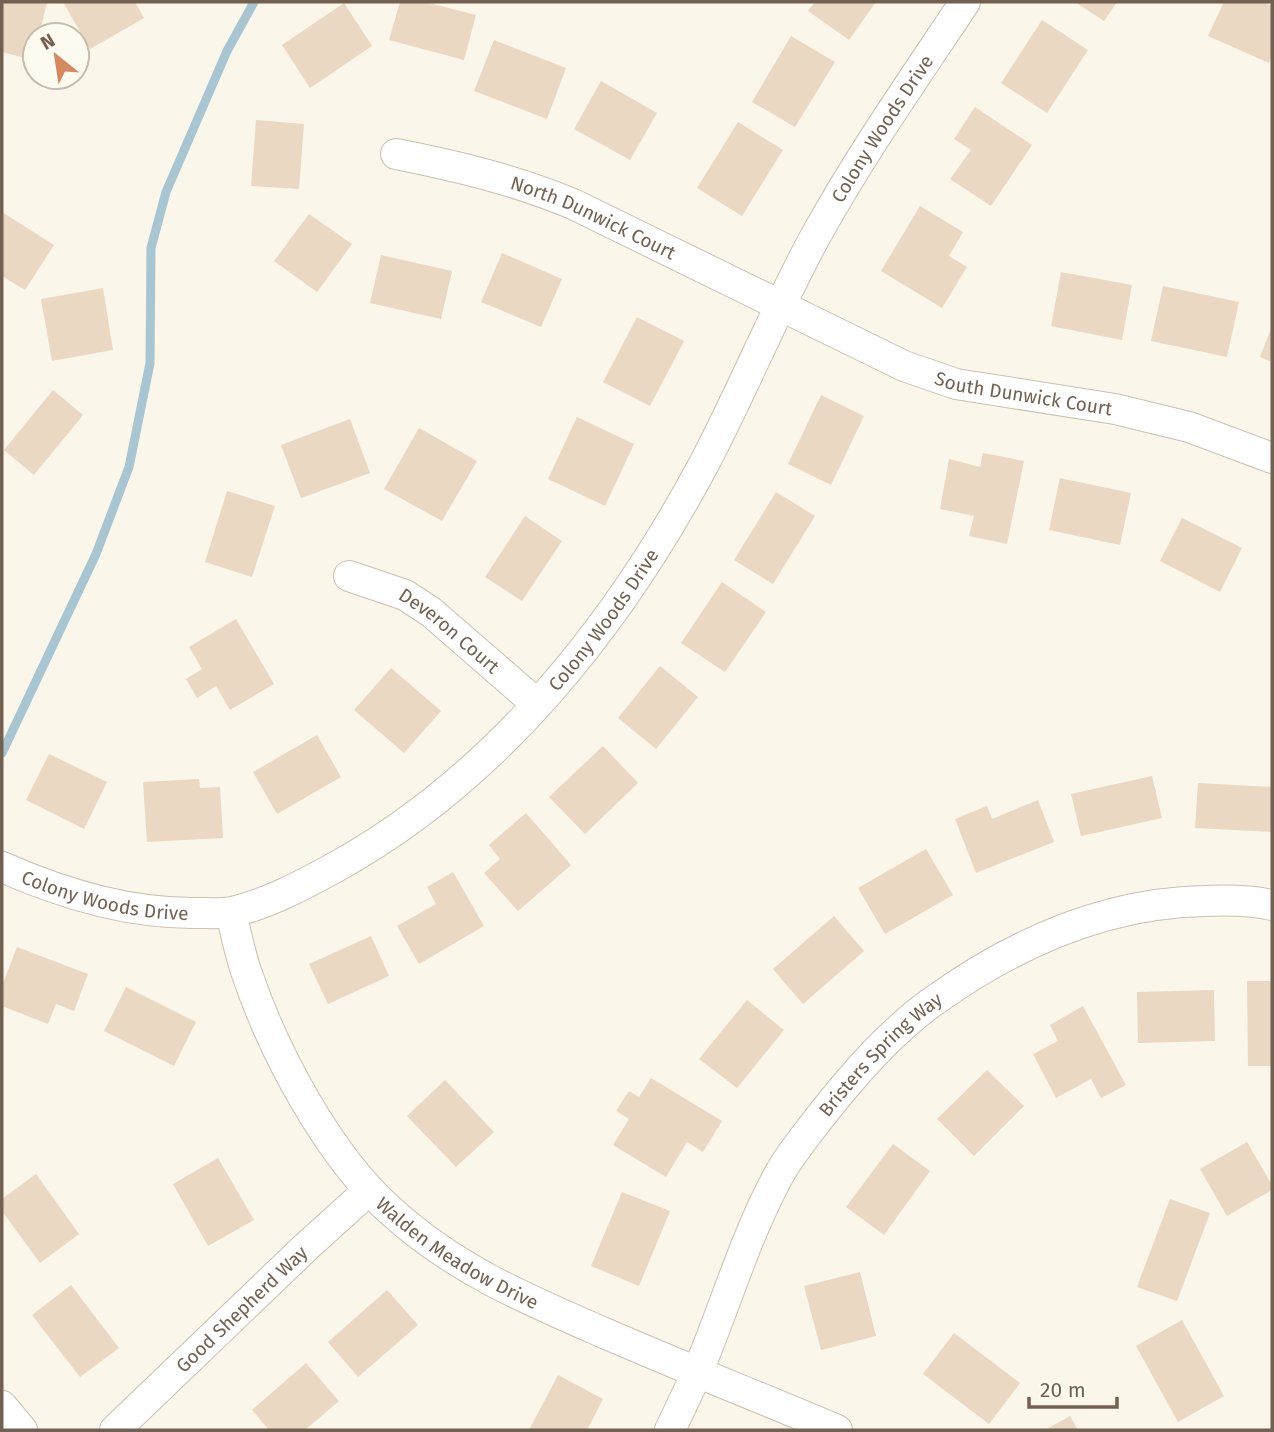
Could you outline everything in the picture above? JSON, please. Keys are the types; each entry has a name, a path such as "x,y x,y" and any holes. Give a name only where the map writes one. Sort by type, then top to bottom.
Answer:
{"street":[{"name":"Colony Woods Drive","path":"2,867 60,891 127,908 170,914 230,912 280,895 358,855 408,823 480,764 537,704 593,638 643,566 705,462 814,240 853,173 965,2"},
{"name":"North Dunwick Court","path":"396,154 460,166 538,190 622,227 781,307"},
{"name":"South Dunwick Court","path":"781,307 904,366 956,384 1115,409 1189,427 1272,458"},
{"name":"Deveron Court","path":"349,576 405,595 431,612 537,704"},
{"name":"Bristers Spring Way","path":"670,1430 697,1373 755,1224 787,1161 836,1097 883,1045 933,1001 986,966 1042,936 1097,916 1183,901 1229,900 1272,905"},
{"name":"Walden Meadow Drive","path":"230,912 246,973 285,1062 311,1108 369,1190 392,1213 437,1249 510,1293 837,1430"},
{"name":"Good Shepherd Way","path":"115,1430 369,1190"},
{"path":"2,1406 22,1430"}],"building":[{"path":"2,2 47,3 42,21 21,21 21,57 2,52"},
{"path":"63,2 135,2 144,18 91,48 91,21 74,21"},
{"path":"400,2 425,2 476,15 464,60 389,40"},
{"path":"815,2 876,2 849,40 808,11"},
{"path":"1075,2 1117,2 1104,21"},
{"path":"1224,2 1264,2 1272,6 1272,55 1269,63 1208,36"},
{"path":"344,3 372,46 310,88 282,45"},
{"path":"1042,20 1088,50 1047,113 1001,83"},
{"path":"791,36 835,62 795,127 752,102"},
{"path":"494,40 566,68 547,119 474,91"},
{"path":"601,81 657,113 630,160 574,129"},
{"path":"975,107 1032,145 991,206 950,179 971,150 954,139"},
{"path":"256,120 304,124 299,189 251,186"},
{"path":"738,122 783,150 742,216 697,188"},
{"path":"920,206 963,232 949,256 967,267 942,308 881,271"},
{"path":"2,212 54,245 25,290 2,276"},
{"path":"309,214 352,244 317,292 274,261"},
{"path":"502,253 562,279 541,327 481,302"},
{"path":"381,255 452,271 441,319 370,303"},
{"path":"1061,272 1132,285 1122,340 1051,326"},
{"path":"1163,286 1239,302 1227,357 1151,341"},
{"path":"103,288 113,350 52,361 41,299"},
{"path":"637,317 684,341 650,406 603,382"},
{"path":"1272,326 1272,362 1260,357"},
{"path":"53,390 83,415 34,475 4,450"},
{"path":"821,395 864,416 831,485 788,464"},
{"path":"577,417 634,444 605,506 548,479"},
{"path":"350,419 370,473 301,498 281,445"},
{"path":"419,428 477,461 442,521 384,489"},
{"path":"983,453 1024,461 1007,544 969,536 974,516 940,509 949,459 980,467"},
{"path":"1060,478 1131,493 1120,545 1049,530"},
{"path":"227,491 275,506 252,577 205,562"},
{"path":"776,492 815,516 773,584 734,560"},
{"path":"525,516 562,541 522,601 485,577"},
{"path":"1182,518 1242,548 1220,592 1160,561"},
{"path":"722,582 766,612 725,672 681,643"},
{"path":"236,619 274,684 230,710 216,686 197,698 186,679 202,669 189,647"},
{"path":"660,666 698,697 656,749 618,718"},
{"path":"391,668 441,711 404,753 354,710"},
{"path":"317,735 341,777 277,814 253,772"},
{"path":"603,746 638,783 585,834 549,797"},
{"path":"49,754 107,782 84,829 26,800"},
{"path":"1152,776 1162,818 1081,836 1071,794"},
{"path":"199,779 200,788 220,787 223,838 147,842 143,782"},
{"path":"1198,783 1272,787 1272,832 1195,828"},
{"path":"1038,800 1054,842 976,873 955,819 987,806 992,819"},
{"path":"526,813 571,865 518,911 484,873 500,859 489,845"},
{"path":"926,849 953,895 885,934 858,888"},
{"path":"453,872 484,926 419,964 397,926 436,904 427,887"},
{"path":"834,916 864,951 803,1004 773,969"},
{"path":"371,936 389,976 328,1004 309,964"},
{"path":"17,947 88,974 74,1011 56,1004 48,1024 2,1006 2,986"},
{"path":"1247,981 1272,981 1272,1066 1248,1066"},
{"path":"126,987 196,1022 174,1066 104,1031"},
{"path":"1214,990 1215,1041 1138,1043 1137,992"},
{"path":"747,1000 784,1030 737,1088 699,1059"},
{"path":"1083,1006 1126,1085 1101,1098 1091,1079 1056,1098 1033,1054 1058,1041 1050,1025"},
{"path":"987,1070 1024,1106 974,1156 937,1119"},
{"path":"651,1078 722,1121 703,1152 687,1142 666,1177 613,1145 629,1119 616,1111 629,1091 639,1097"},
{"path":"445,1080 494,1132 456,1167 407,1116"},
{"path":"1247,1142 1272,1185 1272,1190 1227,1216 1200,1169"},
{"path":"893,1144 930,1171 884,1235 846,1207"},
{"path":"218,1158 254,1220 208,1246 173,1184"},
{"path":"36,1174 79,1234 40,1263 2,1211 2,1199"},
{"path":"622,1192 670,1211 639,1286 591,1266"},
{"path":"1170,1199 1210,1213 1177,1301 1137,1287"},
{"path":"860,1272 876,1336 821,1350 804,1286"},
{"path":"71,1285 119,1348 80,1377 32,1315"},
{"path":"387,1290 418,1325 358,1377 328,1342"},
{"path":"1182,1320 1224,1396 1178,1422 1136,1346"},
{"path":"954,1333 1020,1383 989,1424 923,1374"},
{"path":"306,1363 339,1401 305,1430 269,1430 252,1410"},
{"path":"558,1375 603,1399 587,1430 529,1430"},
{"path":"1070,1416 1078,1430 1045,1430"}],"waterway":[{"path":"2,753 96,554 129,467 150,363 151,248 166,192 227,51 254,2"}]}
